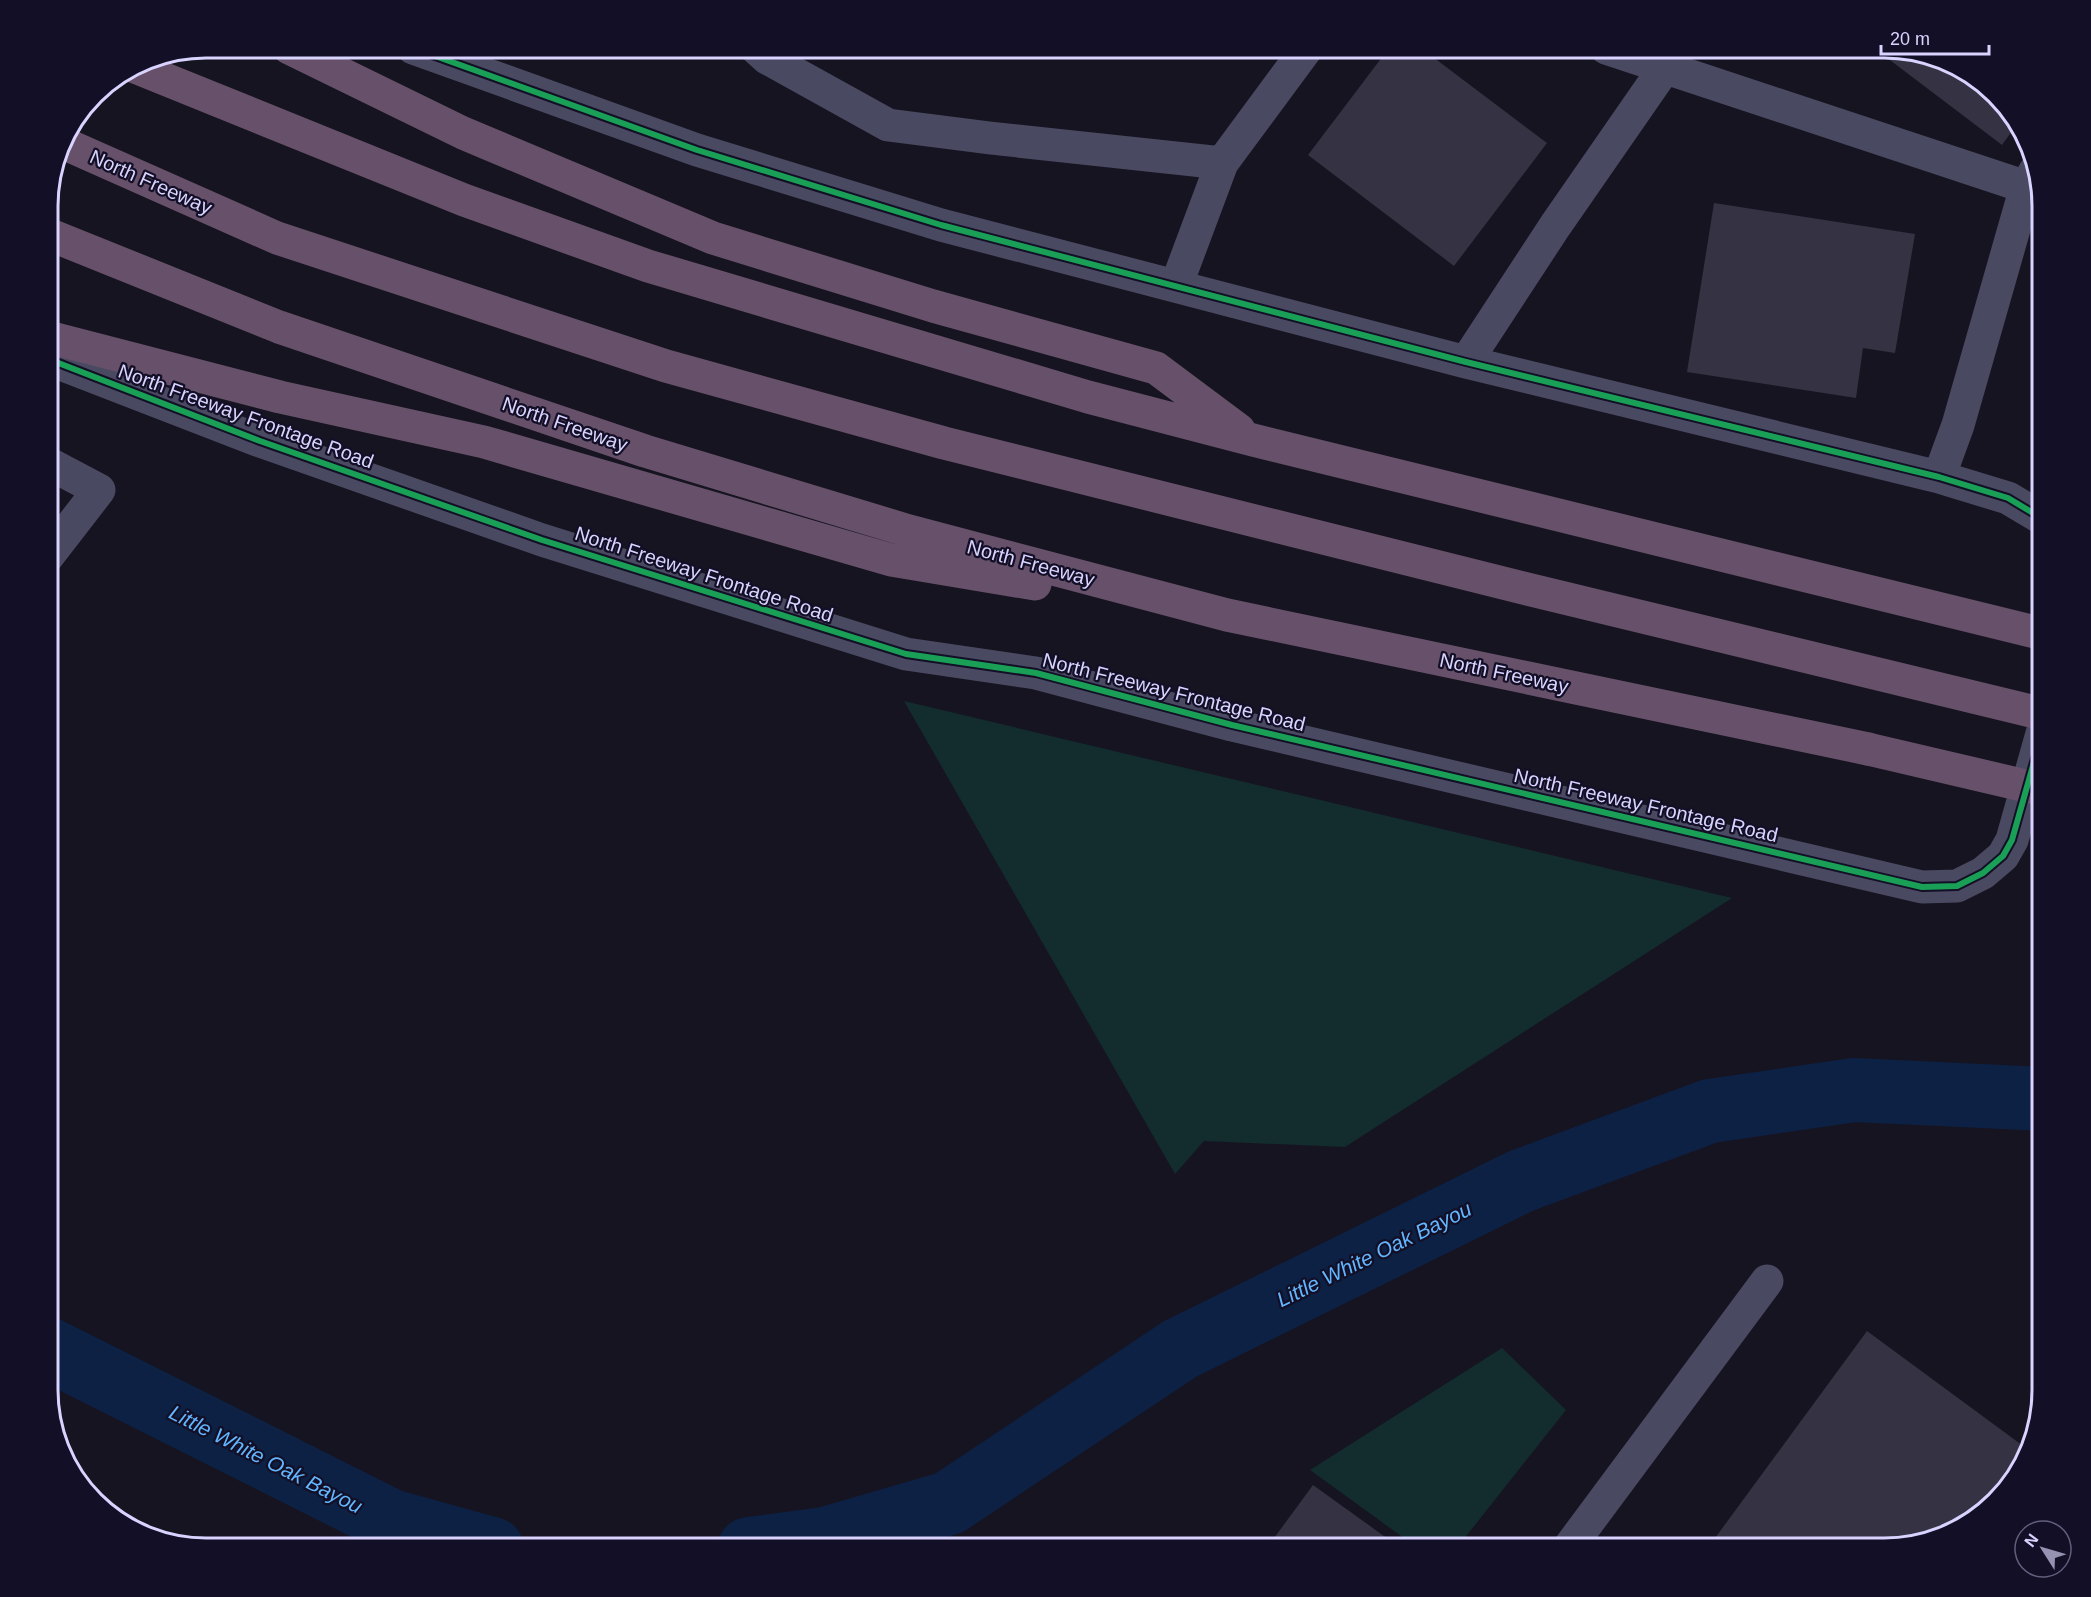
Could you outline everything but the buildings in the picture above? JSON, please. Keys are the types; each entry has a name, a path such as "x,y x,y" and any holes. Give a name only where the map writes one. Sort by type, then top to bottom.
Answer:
{"highway":[{"path":"309,58 463,133 713,238 933,306 1156,368 1253,440"},
{"path":"146,72 465,200 648,267 1088,397 1253,440 2032,631"},
{"name":"North Freeway","path":"71,147 277,238 666,366 944,443 1519,587 2032,711"},
{"path":"66,163 277,238"},
{"name":"North Freeway","path":"59,238 279,327 645,451 909,531 1227,615 1868,749 2032,787"},
{"path":"59,340 280,397 484,442 891,560 1227,615"}],"street":[{"path":"451,58 708,153 941,225 1466,362 1939,477 2008,498 2032,512"},
{"path":"767,58 888,125 1222,163"},
{"path":"1176,286 1222,163 1300,58"},
{"path":"1466,362 1670,58"},
{"path":"1674,58 2030,179 1958,425 1939,477"},
{"name":"North Freeway Frontage Road","path":"59,363 260,441 542,540 906,654 1036,673 1232,725 1922,887 1957,886 1983,873 2003,856 2012,840 2032,769"},
{"path":"59,470 99,490 59,542"},
{"path":"1576,1538 1767,1281"}],"green space":[{"path":"904,701 1732,898 1345,1147 1204,1141 1175,1174"},
{"path":"1502,1348 1566,1410 1465,1538 1404,1538 1310,1470"}],"waterway":[{"name":"Little White Oak Bayou","path":"828,1538 949,1503 1180,1349 1521,1181 1710,1111 1854,1090 2032,1098"},
{"name":"Little White Oak Bayou","path":"59,1355 391,1521 452,1538"}],"cycle path":[{"path":"441,58 697,150 941,225 1466,362 1939,477 2008,498 2032,512"},
{"path":"59,363 260,441 542,540 906,654 1036,673 1232,725 1922,887 1957,886 1983,873 2003,856 2012,840 2032,769"}]}
